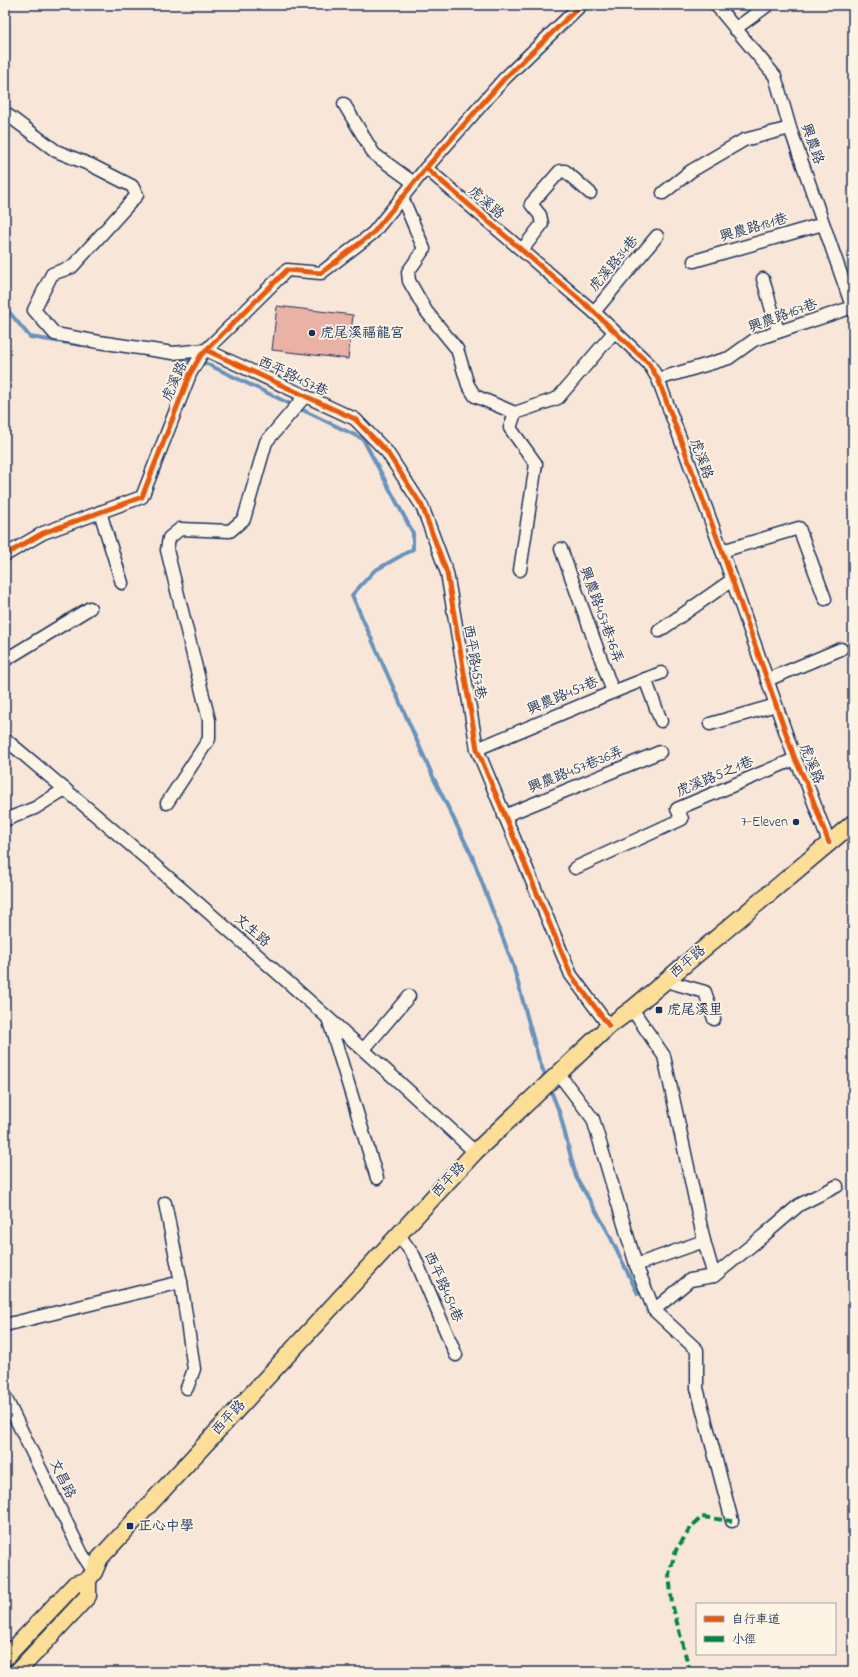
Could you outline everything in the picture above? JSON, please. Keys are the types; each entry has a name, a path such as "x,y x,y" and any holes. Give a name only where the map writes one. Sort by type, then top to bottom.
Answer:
{"main road":[{"name":"西平路","path":"17,1672 88,1596 91,1576 100,1558 475,1152 609,1026 666,981 853,823"},
{"path":"5,1658 75,1584 91,1576"}],"street":[{"name":"虎溪路","path":"5,555 43,533 142,496 190,374 203,353 287,270 321,273 373,233 426,168 504,79 581,5"},
{"name":"興農路","path":"716,5 775,76 790,128 823,224 850,290 853,308"},
{"path":"735,29 768,5"},
{"path":"344,104 374,154 414,183"},
{"path":"5,112 56,151 90,165 132,186 137,196 72,267 52,274 34,310 55,334 173,353 203,353"},
{"path":"663,193 691,171 744,140 790,128"},
{"name":"虎溪路","path":"426,168 594,312 648,364 658,379 722,551 795,759 807,784 830,843"},
{"path":"522,250 542,224 540,216 531,204 560,171 565,171 590,193"},
{"path":"402,197 424,249 408,272 409,281 426,311 457,349 468,385 475,396 515,413 558,398 614,332"},
{"name":"興農路181巷","path":"694,261 823,224"},
{"name":"虎溪路34巷","path":"594,312 657,236"},
{"path":"763,279 778,332"},
{"name":"興農路167巷","path":"658,379 729,358 754,340 853,308"},
{"name":"西平路457巷","path":"203,353 222,357 355,419 387,452 422,506 447,573 477,749 571,975 609,1026"},
{"path":"167,803 209,739 209,720 167,550 169,538 180,528 230,531 244,519 266,442 305,396"},
{"path":"515,413 510,428 536,464 520,570"},
{"path":"100,512 122,583"},
{"path":"722,551 799,528 825,599"},
{"name":"興農路457巷76弄","path":"561,549 612,692"},
{"path":"658,631 732,580"},
{"path":"5,660 90,608"},
{"path":"767,680 841,649"},
{"name":"興農路457巷","path":"477,749 661,673"},
{"path":"645,679 661,720"},
{"path":"710,724 776,705"},
{"name":"文生路","path":"5,739 65,789 364,1049 475,1152"},
{"name":"興農路457巷36弄","path":"504,816 660,752"},
{"name":"虎溪路5之1巷","path":"575,868 682,819 677,809 795,759"},
{"path":"5,820 35,808 65,789"},
{"path":"666,981 705,992 714,1019"},
{"path":"364,1049 409,996"},
{"path":"632,1009 664,1056 704,1241 714,1276"},
{"path":"328,1018 377,1178"},
{"path":"558,1073 593,1120 636,1265 654,1310 697,1350 697,1388 732,1521"},
{"path":"654,1310 690,1280 714,1276 798,1205 837,1186"},
{"path":"165,1203 181,1282 194,1369 187,1388"},
{"name":"西平路454巷","path":"399,1234 414,1256 456,1354"},
{"path":"636,1265 704,1241"},
{"path":"5,1325 181,1282"},
{"name":"文昌路","path":"5,1397 82,1554 91,1576"}],"building":[{"name":"虎尾溪福龍宮","path":"277,306 353,315 348,359 272,350"}],"waterway":[{"path":"5,307 30,337 81,345"},
{"path":"173,358 203,362 363,439 413,533 413,549 374,571 352,595 434,779 472,856 513,965 539,1060 547,1080"},
{"path":"549,1086 560,1114 576,1177 607,1230 638,1294"}],"marked path":[{"path":"690,1672 672,1604 669,1574 676,1550 692,1526 702,1517 732,1521"}],"cycle path":[{"path":"5,555 43,533 142,497 190,374 201,355 287,270 321,273 373,233 426,168 504,79 581,5"},
{"path":"426,168 594,312 649,364 658,379 722,551 795,759 807,784 829,843"},
{"path":"206,350 355,419 387,452 422,506 447,573 477,749 571,975 609,1026"}],"place":[{"name":"虎尾溪福龍宮","path":"312,333"},
{"name":"7-Eleven","path":"796,822"},
{"name":"虎尾溪里","path":"659,1010"},
{"name":"正心中學","path":"130,1526"}]}
